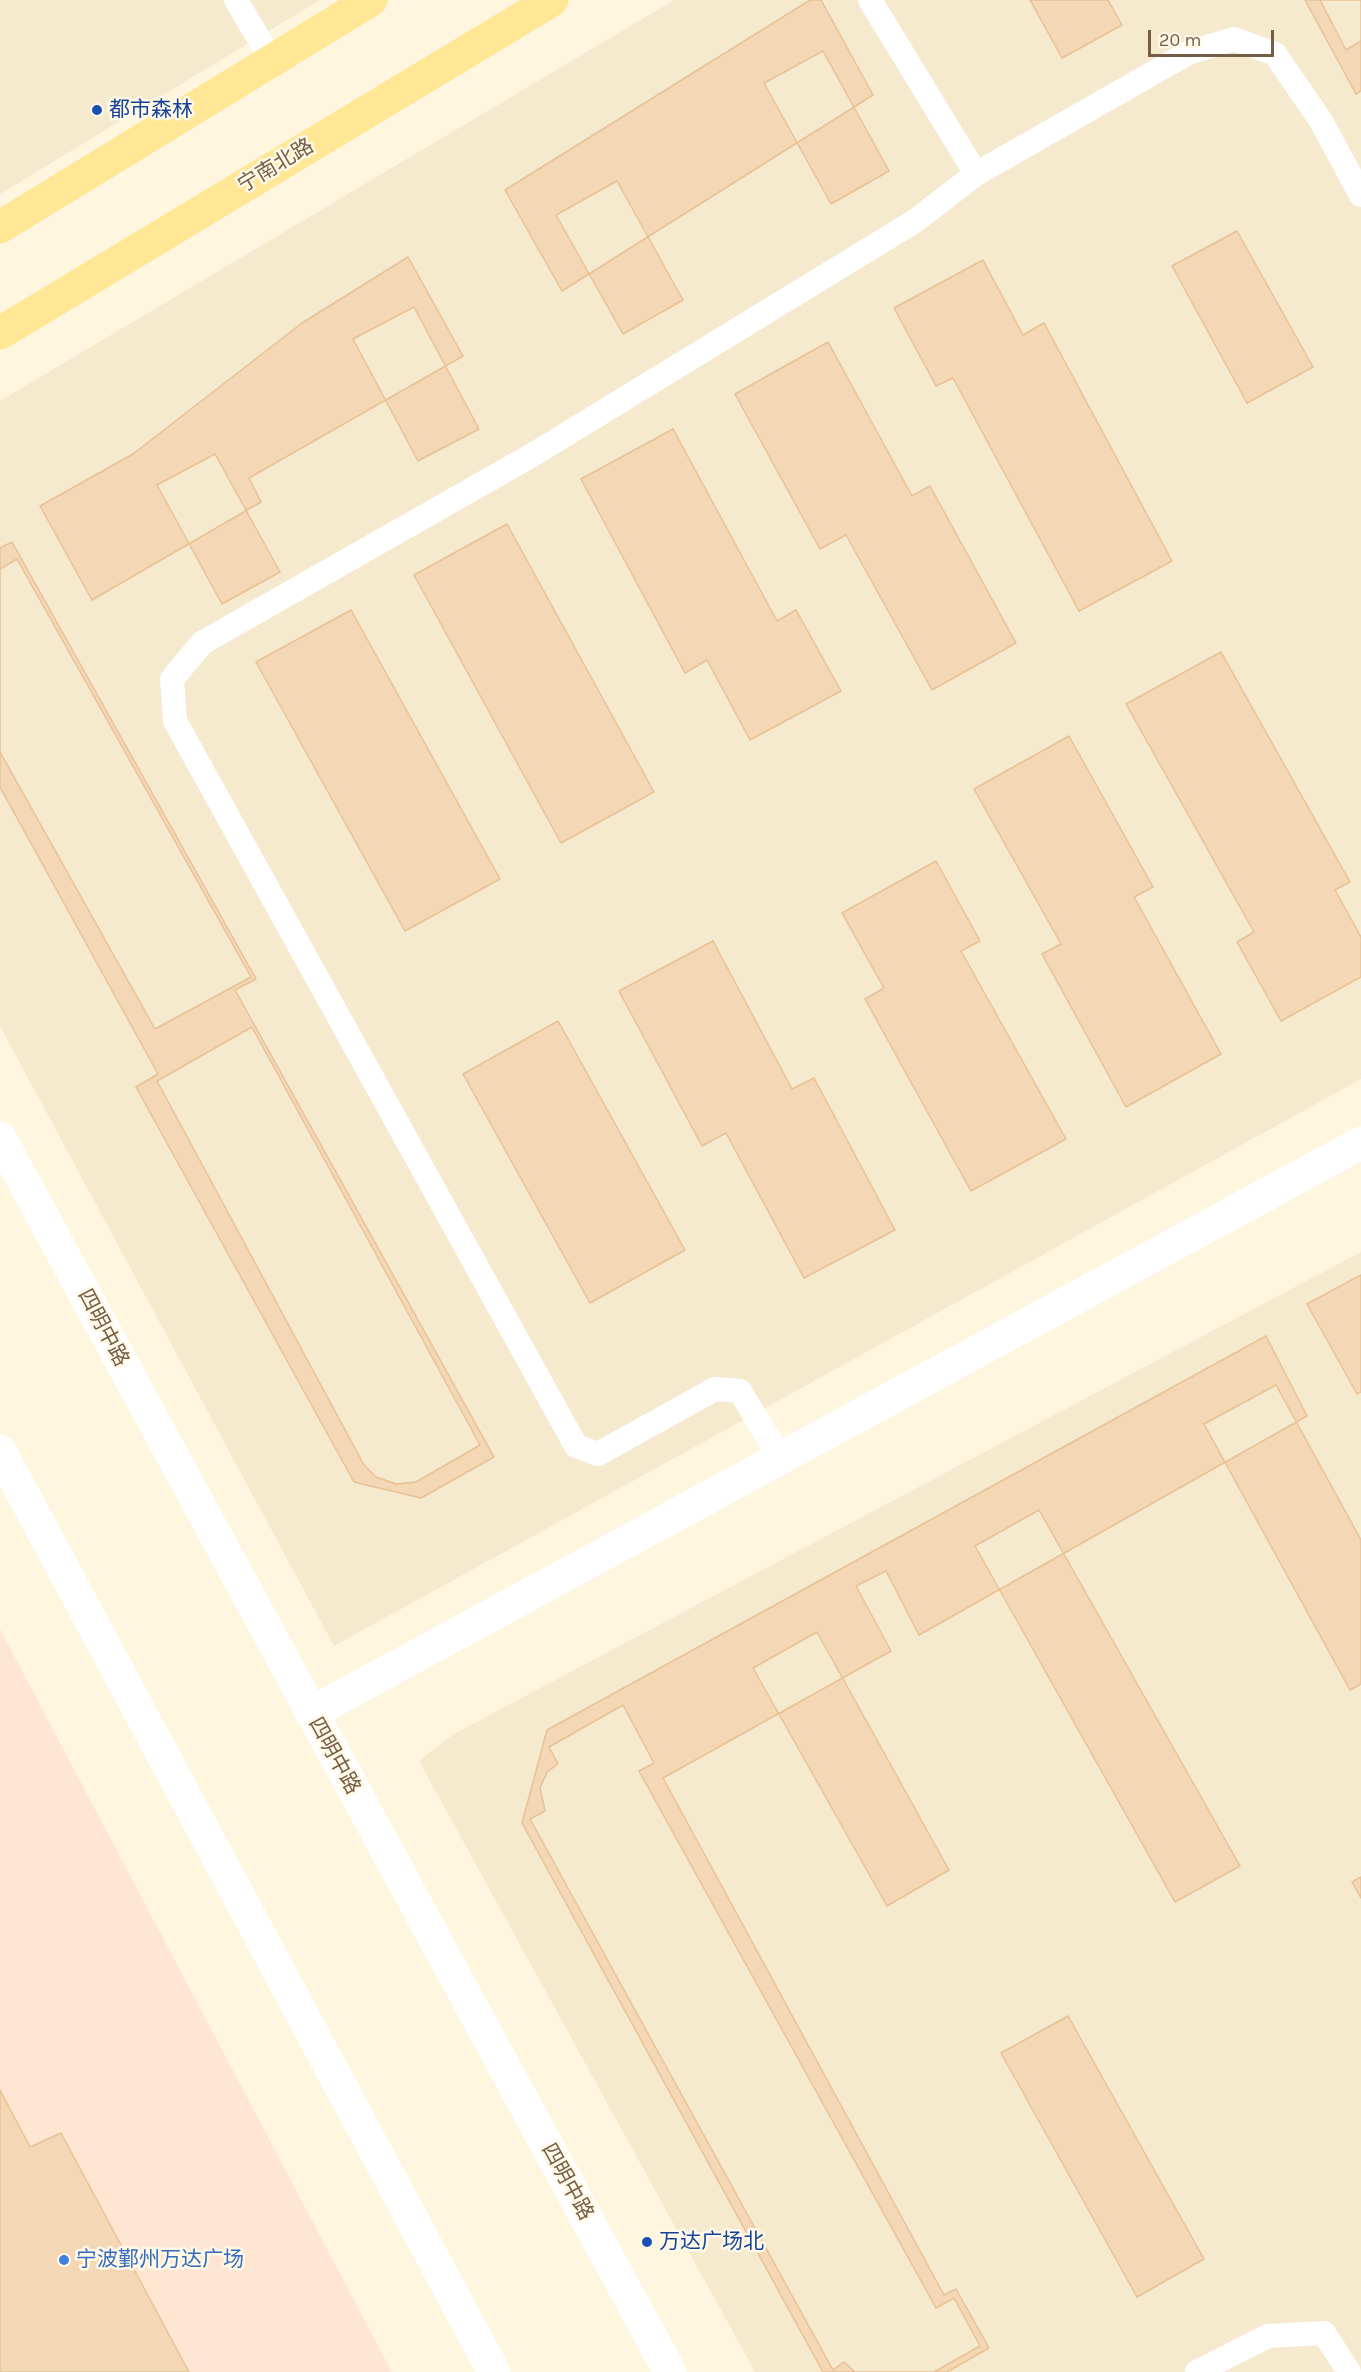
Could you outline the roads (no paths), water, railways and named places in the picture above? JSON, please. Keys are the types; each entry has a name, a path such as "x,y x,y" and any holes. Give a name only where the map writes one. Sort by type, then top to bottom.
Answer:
{"main road":[{"path":"0,227 371,0"},
{"name":"宁南北路","path":"0,333 552,0"},
{"name":"四明中路","path":"0,1138 670,2372"},
{"path":"311,1713 1361,1143"},
{"path":"0,1451 494,2372"}],"lane":[{"path":"236,0 272,61"},
{"path":"870,0 976,174"},
{"path":"780,1458 740,1391 715,1389 598,1454 576,1446 175,721 172,679 202,643 534,454 915,221 976,174 1188,53 1234,39 1275,54 1321,121 1361,195"},
{"path":"1197,2372 1268,2336 1324,2333 1349,2372"}],"place":[{"name":"都市森林","path":"97,110"},
{"name":"万达广场北","path":"647,2242"},
{"name":"宁波鄞州万达广场","path":"64,2260"}]}
